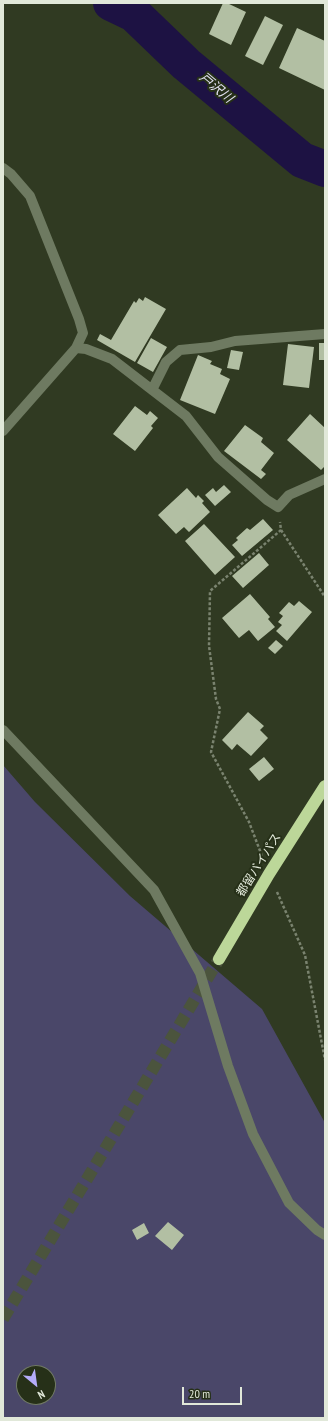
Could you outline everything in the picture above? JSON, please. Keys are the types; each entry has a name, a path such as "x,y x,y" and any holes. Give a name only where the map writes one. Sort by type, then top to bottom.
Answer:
{"highway":[{"name":"都留バイパス","path":"219,959 269,874 325,786"}],"street":[{"path":"3,168 11,174 30,196 79,319 83,333 76,348 3,431"},
{"path":"152,390 166,362 180,350 211,347 235,341 325,334"},
{"path":"76,348 86,349 112,359 186,416 218,457 267,500 278,507 289,494 325,479"},
{"path":"3,730 154,890 200,973 228,1066 252,1134 289,1203 317,1230 325,1235"}],"path":[{"path":"278,507 281,530 325,597"},
{"path":"281,530 210,591 209,646 216,699 220,709 211,752 249,822 269,874 305,956 325,1060"}],"shaded area":[{"path":"3,765 35,802 130,896 262,1009 325,1123 325,1418 3,1418"}],"building":[{"path":"223,3 227,3 246,12 231,45 209,34"},
{"path":"265,16 283,25 263,65 245,56"},
{"path":"297,28 325,41 325,90 279,68"},
{"path":"145,297 166,309 135,362 97,340 100,334 111,340 134,301 136,303 139,298 143,301"},
{"path":"151,338 167,347 153,372 137,363"},
{"path":"319,343 325,343 325,360 319,360"},
{"path":"288,344 314,347 309,388 283,385"},
{"path":"231,350 243,352 239,370 227,368"},
{"path":"198,355 212,361 210,364 222,369 220,374 230,379 215,414 180,400"},
{"path":"135,406 147,415 150,411 158,418 151,426 153,428 135,451 113,434"},
{"path":"310,414 325,428 325,466 321,470 287,440"},
{"path":"245,425 263,438 261,442 274,453 261,470 266,474 261,479 224,451"},
{"path":"224,485 231,492 215,506 205,495 213,488 216,492"},
{"path":"187,488 196,498 198,495 204,501 202,503 210,512 189,532 184,527 176,534 158,515"},
{"path":"263,519 273,530 242,556 232,545 238,540 236,538 247,528 250,530"},
{"path":"204,524 235,557 215,575 185,541"},
{"path":"259,553 269,565 243,588 232,576"},
{"path":"250,594 270,617 268,619 275,627 258,641 249,630 239,638 222,618"},
{"path":"299,601 312,612 287,641 276,631 282,625 278,622 283,616 279,613 289,602 294,606"},
{"path":"276,640 283,646 275,654 268,648"},
{"path":"248,712 264,726 260,730 268,738 251,756 237,744 232,750 222,740"},
{"path":"264,757 274,769 259,781 249,769"},
{"path":"168,1222 184,1235 172,1250 155,1236"},
{"path":"144,1223 149,1233 137,1240 132,1230"}],"waterway":[{"name":"戸沢川","path":"111,3 134,14 186,64 302,160 325,169"}],"tunnel":[{"path":"3,1319 219,959"}]}
